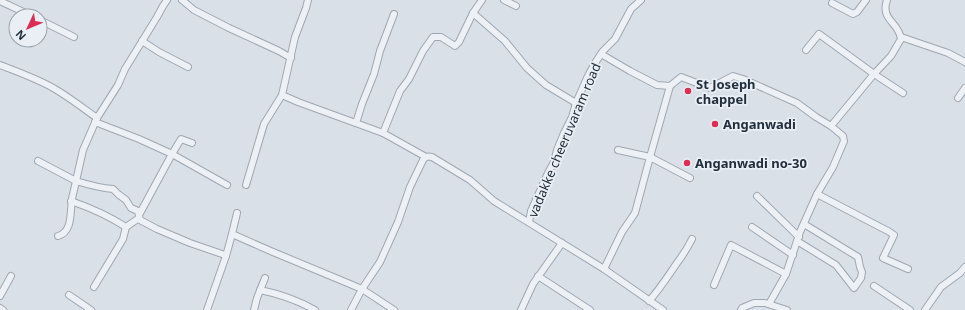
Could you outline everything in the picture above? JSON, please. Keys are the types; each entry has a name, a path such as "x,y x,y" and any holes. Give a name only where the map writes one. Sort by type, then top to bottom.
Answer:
{"street":[{"path":"58,236 63,234 68,227 71,201 84,150 96,120 118,85 162,6 167,0"},
{"path":"182,0 194,10 291,58"},
{"path":"246,185 264,124 282,95 296,37 308,0"},
{"path":"383,133 400,90 409,79 423,51 433,37 441,37 455,46 459,42 473,13 482,0"},
{"path":"504,0 516,6"},
{"name":"vadakke cheeruvaram road","path":"529,222 531,211 554,162 557,150 587,78 601,54 615,39 631,9 641,0"},
{"path":"832,3 853,14 857,12 866,0"},
{"path":"831,126 891,56 901,39 899,32 886,13 885,6 887,0"},
{"path":"0,1 15,8"},
{"path":"473,13 505,40 527,68 546,85 576,103"},
{"path":"356,123 394,14"},
{"path":"48,24 74,37"},
{"path":"806,50 819,34 903,93"},
{"path":"901,37 948,53 965,62"},
{"path":"142,41 158,52 188,67"},
{"path":"601,54 657,85 670,86"},
{"path":"0,66 54,88 80,105 96,120 172,154 226,185"},
{"path":"604,269 622,232 635,213 670,86 681,77 710,88 733,76 797,103 831,126 843,136 844,141 833,166 817,194 798,239 786,274 769,304"},
{"path":"958,98 965,88"},
{"path":"282,95 383,133 426,157 432,157 459,172 494,201 604,269 661,309"},
{"path":"94,287 123,239 126,227 139,216 181,138 192,143"},
{"path":"618,150 650,157 690,178"},
{"path":"351,310 362,289 380,262 398,222 410,187 423,160 426,157"},
{"path":"38,161 76,181 96,187 114,188 118,194 126,200 131,208 138,211 140,220 190,243 226,256"},
{"path":"817,194 894,235 883,258 908,269"},
{"path":"757,196 798,239 836,265 854,288 861,278 862,272 858,257 804,224"},
{"path":"71,201 116,220 126,227"},
{"path":"207,310 226,256 237,213"},
{"path":"752,227 793,255"},
{"path":"232,234 362,289 394,310"},
{"path":"649,301 685,253 692,239"},
{"path":"521,310 538,276 562,243"},
{"path":"714,285 731,245 786,274"},
{"path":"925,310 941,286 963,275 965,267"},
{"path":"0,296 11,276"},
{"path":"538,276 590,310"},
{"path":"254,310 265,278"},
{"path":"874,286 910,310"},
{"path":"260,290 280,294 315,310"},
{"path":"69,295 91,310"},
{"path":"741,310 742,308 754,303 765,303 787,310"},
{"path":"0,308 4,310"}],"place":[{"name":"St Joseph chappel","path":"688,91"},
{"name":"Anganwadi","path":"715,124"},
{"name":"Anganwadi no-30","path":"687,163"}]}
